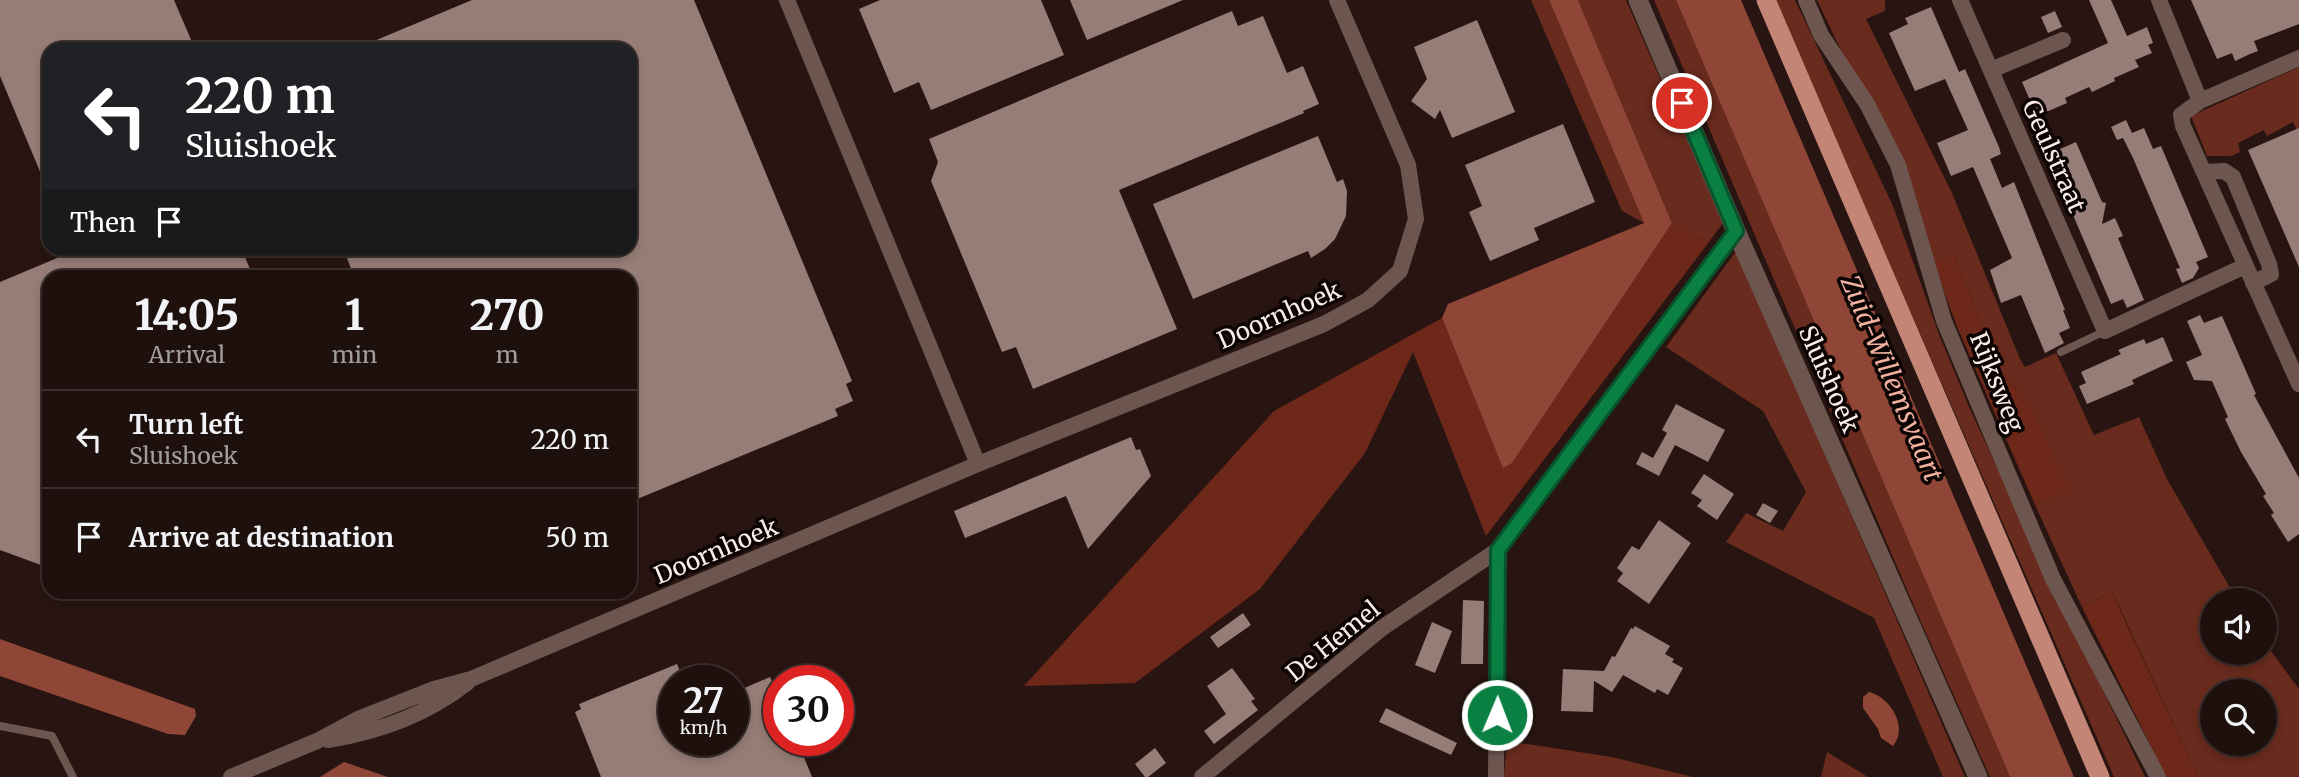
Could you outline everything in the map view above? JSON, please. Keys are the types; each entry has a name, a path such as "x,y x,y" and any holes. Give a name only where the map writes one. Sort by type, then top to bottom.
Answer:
{"main road":[{"path":"1766,0 2100,777"}],"street":[{"path":"787,0 978,464"},
{"name":"Doornhoek","path":"231,777 317,741 358,719 433,689 471,679 978,464 1324,324 1368,300 1400,271 1416,219 1408,165 1337,0"},
{"name":"Sluishoek","path":"1638,0 1736,231 1978,777"},
{"name":"Rijksweg","path":"1806,0 1821,35 1867,104 1898,165 1944,321 1995,443 2053,579 2158,777"},
{"name":"Geulstraat","path":"1960,0 2105,331"},
{"path":"2159,0 2200,101"},
{"path":"1992,70 2063,40"},
{"path":"2299,58 2200,101 2181,115 2183,125 2299,384"},
{"path":"2204,172 2224,171 2233,177 2271,274 2253,283"},
{"path":"1496,777 1498,550 1736,231"},
{"path":"2105,331 2245,266"},
{"name":"De Hemel","path":"1202,777 1382,628 1498,550"}],"lane":[{"path":"2061,352 2105,331"},
{"path":"0,726 52,737 73,777"}],"shaded area":[{"path":"1531,0 1549,0 1644,223 1622,211"},
{"path":"1578,0 1626,0 1723,223 1709,242 1672,223"},
{"path":"1654,0 1676,0 2010,777 1990,777"},
{"path":"1774,0 1795,0 1893,206 1940,337 1970,409 2145,777 2114,777"},
{"path":"1817,0 1885,0 1885,11 1866,19 1952,193 2020,359 2025,367 2056,353 2094,435 2139,417 2167,479 2230,588 2200,588 2200,665 2277,665 2277,659 2299,689 2299,777 2198,777 2112,591 2082,607 2035,505 2068,491 2018,390 2001,371 1954,255 1933,263 1879,130"},
{"path":"2299,67 2299,135 2293,122 2267,136 2264,130 2238,143 2240,152 2231,156 2207,156 2191,116"},
{"path":"1672,223 1709,242 1486,536 1413,352 1365,453 1260,589 1135,683 1024,686 1274,411 1442,318 1503,467 1512,463"},
{"path":"1736,251 1965,777 1943,777 1874,618 1726,542 1746,513 1783,531 1806,492 1763,411 1666,347"},
{"path":"1954,255 2001,371 2018,390 2035,418 2069,491 2035,505 1958,329 1933,263"},
{"path":"2112,591 2198,777 2166,777 2082,607"},
{"path":"1507,741 1612,757 1693,777 1504,777"},
{"path":"1827,752 1868,777 1821,777"}],"water":[{"path":"1549,0 1578,0 1672,223 1512,463 1503,468 1442,318 1448,304 1644,223"},
{"name":"Zuid-Willemsvaart","path":"1676,0 1741,0 2074,777 2010,777"},
{"path":"0,639 195,709 196,716 185,735 168,734 0,676"},
{"path":"1869,692 1884,700 1895,714 1899,730 1893,746 1881,738 1863,708 1863,697"},
{"path":"344,762 388,777 320,777"}],"building":[{"path":"0,0 174,0 192,42 42,42 42,176 0,76"},
{"path":"472,0 694,0 852,381 846,384 853,401 835,409 838,416 637,499 637,270 352,270 346,256 637,256 637,42 372,42"},
{"path":"880,0 1041,0 1064,55 931,110 919,82 894,93 859,9"},
{"path":"1070,0 1183,0 1087,40"},
{"path":"2089,0 2111,0 2127,36 2147,27 2153,43 2148,45 2152,53 2135,60 2139,67 2114,78 2115,81 2092,92 2089,87 2065,98 2067,103 2037,116 2022,82 2108,43"},
{"path":"2191,0 2299,0 2299,24 2254,41 2258,51 2235,61 2232,53 2217,59"},
{"path":"1931,7 1959,72 1965,69 1999,147 2001,154 1990,159 2002,188 2014,182 2065,310 2070,328 2059,333 2064,343 2045,353 2021,295 2001,303 1990,270 2012,258 1973,167 1951,176 1937,143 1968,130 1945,79 1915,91 1889,33 1908,24 1905,18"},
{"path":"1232,11 1238,26 1263,16 1287,73 1303,66 1319,104 1303,111 1304,113 1119,190 1177,329 1033,389 1016,347 1002,352 931,181 938,162 929,139"},
{"path":"2055,11 2062,27 2048,33 2041,17"},
{"path":"1477,20 1515,112 1452,138 1440,110 1435,119 1411,101 1427,79 1414,47"},
{"path":"2126,120 2132,133 2144,128 2153,149 2161,146 2208,257 2196,262 2199,268 2193,278 2182,283 2176,269 2180,268 2133,158 2123,138 2117,140 2111,127"},
{"path":"1563,124 1595,202 1534,228 1539,240 1490,261 1469,212 1482,206 1465,165"},
{"path":"2299,128 2299,267 2248,150"},
{"path":"1318,136 1337,182 1343,179 1347,191 1346,216 1335,239 1311,258 1308,251 1193,299 1153,204"},
{"path":"2076,142 2102,202 2106,203 2102,224 2115,218 2123,236 2118,238 2144,300 2127,308 2123,299 2111,304 2050,161 2061,156 2058,150"},
{"path":"62,256 244,256 250,270 42,270 42,565 0,550 0,282"},
{"path":"2200,315 2204,323 2222,316 2256,394 2254,395 2299,478 2299,534 2288,542 2271,515 2274,513 2263,496 2266,494 2225,419 2228,417 2212,381 2194,380 2186,362 2202,355 2187,321"},
{"path":"2163,337 2173,361 2132,380 2134,384 2087,404 2079,386 2086,383 2081,372 2121,354 2118,350 2144,339 2146,344"},
{"path":"1676,404 1725,430 1708,462 1675,445 1659,476 1636,464 1642,452 1653,458 1667,433 1662,430"},
{"path":"1131,437 1136,450 1140,449 1151,476 1088,549 1066,496 965,538 954,511"},
{"path":"1704,474 1734,494 1717,520 1697,506 1702,500 1691,493"},
{"path":"1763,503 1778,511 1770,523 1756,515"},
{"path":"1659,520 1691,543 1649,604 1617,581 1623,573 1617,568 1632,546 1639,550"},
{"path":"1463,600 1484,601 1483,664 1461,664"},
{"path":"1243,613 1251,625 1218,648 1210,637"},
{"path":"1432,622 1452,631 1435,673 1415,665"},
{"path":"1635,626 1670,646 1665,654 1683,668 1668,695 1657,689 1655,693 1623,675 1612,692 1594,681 1593,712 1561,711 1563,669 1604,671 1631,628"},
{"path":"1232,668 1255,699 1251,701 1258,710 1214,744 1204,731 1226,714 1207,686"},
{"path":"658,672 658,756 749,756 749,686 763,680 763,756 803,756 812,777 601,777 575,712 581,709 579,704"},
{"path":"1386,708 1457,743 1451,755 1379,722"},
{"path":"1155,748 1166,763 1145,777 1135,764"}],"route":[{"path":"1497,715 1498,550 1736,231 1682,103"}]}
